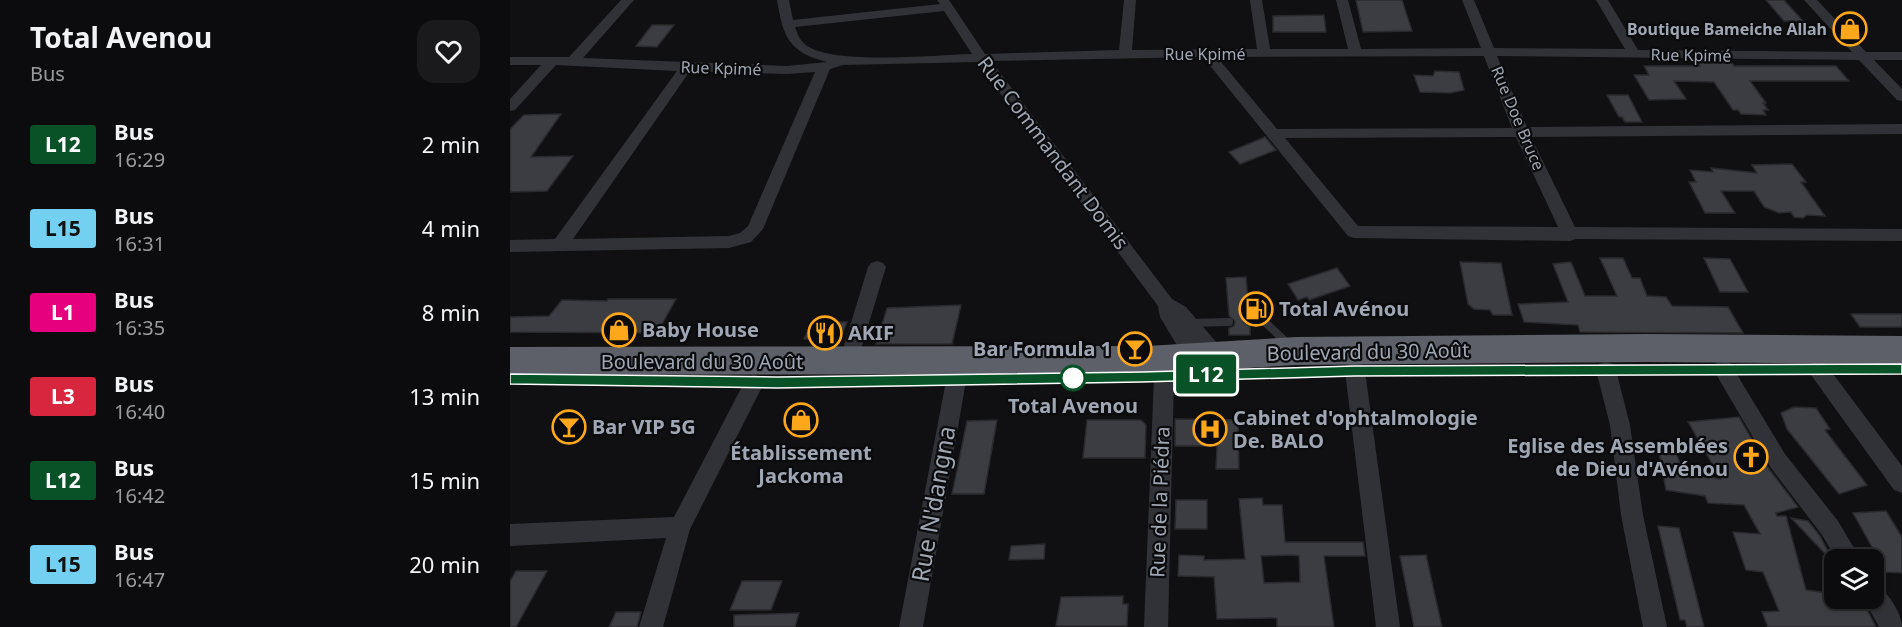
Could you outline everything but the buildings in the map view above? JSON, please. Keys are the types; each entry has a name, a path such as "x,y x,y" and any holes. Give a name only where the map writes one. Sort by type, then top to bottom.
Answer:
{"highway":[{"name":"Boulevard du 30 Août","path":"510,361 1147,360 1198,368 1296,351 1646,348 1902,350"},
{"name":"Boulevard du 30 Août","path":"510,379 754,382 956,381 1198,368 1354,371 1902,369"}],"street":[{"path":"574,60 628,0"},
{"path":"783,0 787,24 798,47 811,55 841,61"},
{"path":"1125,54 1130,0"},
{"path":"1256,0 1264,54"},
{"path":"1342,0 1356,53"},
{"name":"Rue Doe Bruce","path":"1468,0 1521,131 1570,235"},
{"path":"1602,0 1634,54"},
{"path":"1810,0 1902,97"},
{"path":"787,24 945,3"},
{"name":"Rue Commandant Domis","path":"945,3 982,59 1166,304 1180,312 1189,323 1198,368"},
{"name":"Rue Kpimé","path":"510,61 574,60 686,68 823,69 841,61 1125,54 1489,52 1902,56"},
{"path":"1207,54 1354,232 1570,235 1902,235"},
{"path":"510,107 553,60"},
{"path":"559,246 686,68"},
{"path":"510,246 729,242 746,238 755,229 823,69"},
{"path":"1273,134 1902,129"},
{"path":"848,362 877,267"},
{"name":"Rue Commandant Domis","path":"1166,304 1169,317 1198,368"},
{"name":"Rue de la Piédra","path":"1156,627 1198,368"},
{"path":"1723,369 1778,461 1844,549"},
{"path":"1818,369 1902,483"},
{"path":"1606,370 1620,425 1632,515 1655,627"},
{"path":"1354,371 1388,627"},
{"name":"Rue N'dangna","path":"911,627 956,381"},
{"path":"651,627 680,527 754,382"},
{"path":"510,535 680,527"},
{"path":"1882,609 1893,627"}],"lane":[{"path":"1249,321 1264,321 1296,351"},
{"path":"1189,323 1229,322"}],"bus line":[{"name":"L12","path":"510,379 777,382 956,381 1354,371 1902,369"}],"place":[{"name":"Boutique Bameiche Allah","path":"1850,29"},
{"name":"Total Avénou","path":"1256,309"},
{"name":"Baby House","path":"619,330"},
{"name":"AKIF","path":"825,333"},
{"name":"Bar Formula 1","path":"1135,349"},
{"name":"Total Avenou","path":"1073,378"},
{"name":"Établissement Jackoma","path":"801,420"},
{"name":"Bar VIP 5G","path":"569,427"},
{"name":"Cabinet d'ophtalmologie De. BALO","path":"1210,429"},
{"name":"Eglise des Assemblées de Dieu d'Avénou","path":"1751,457"}]}
